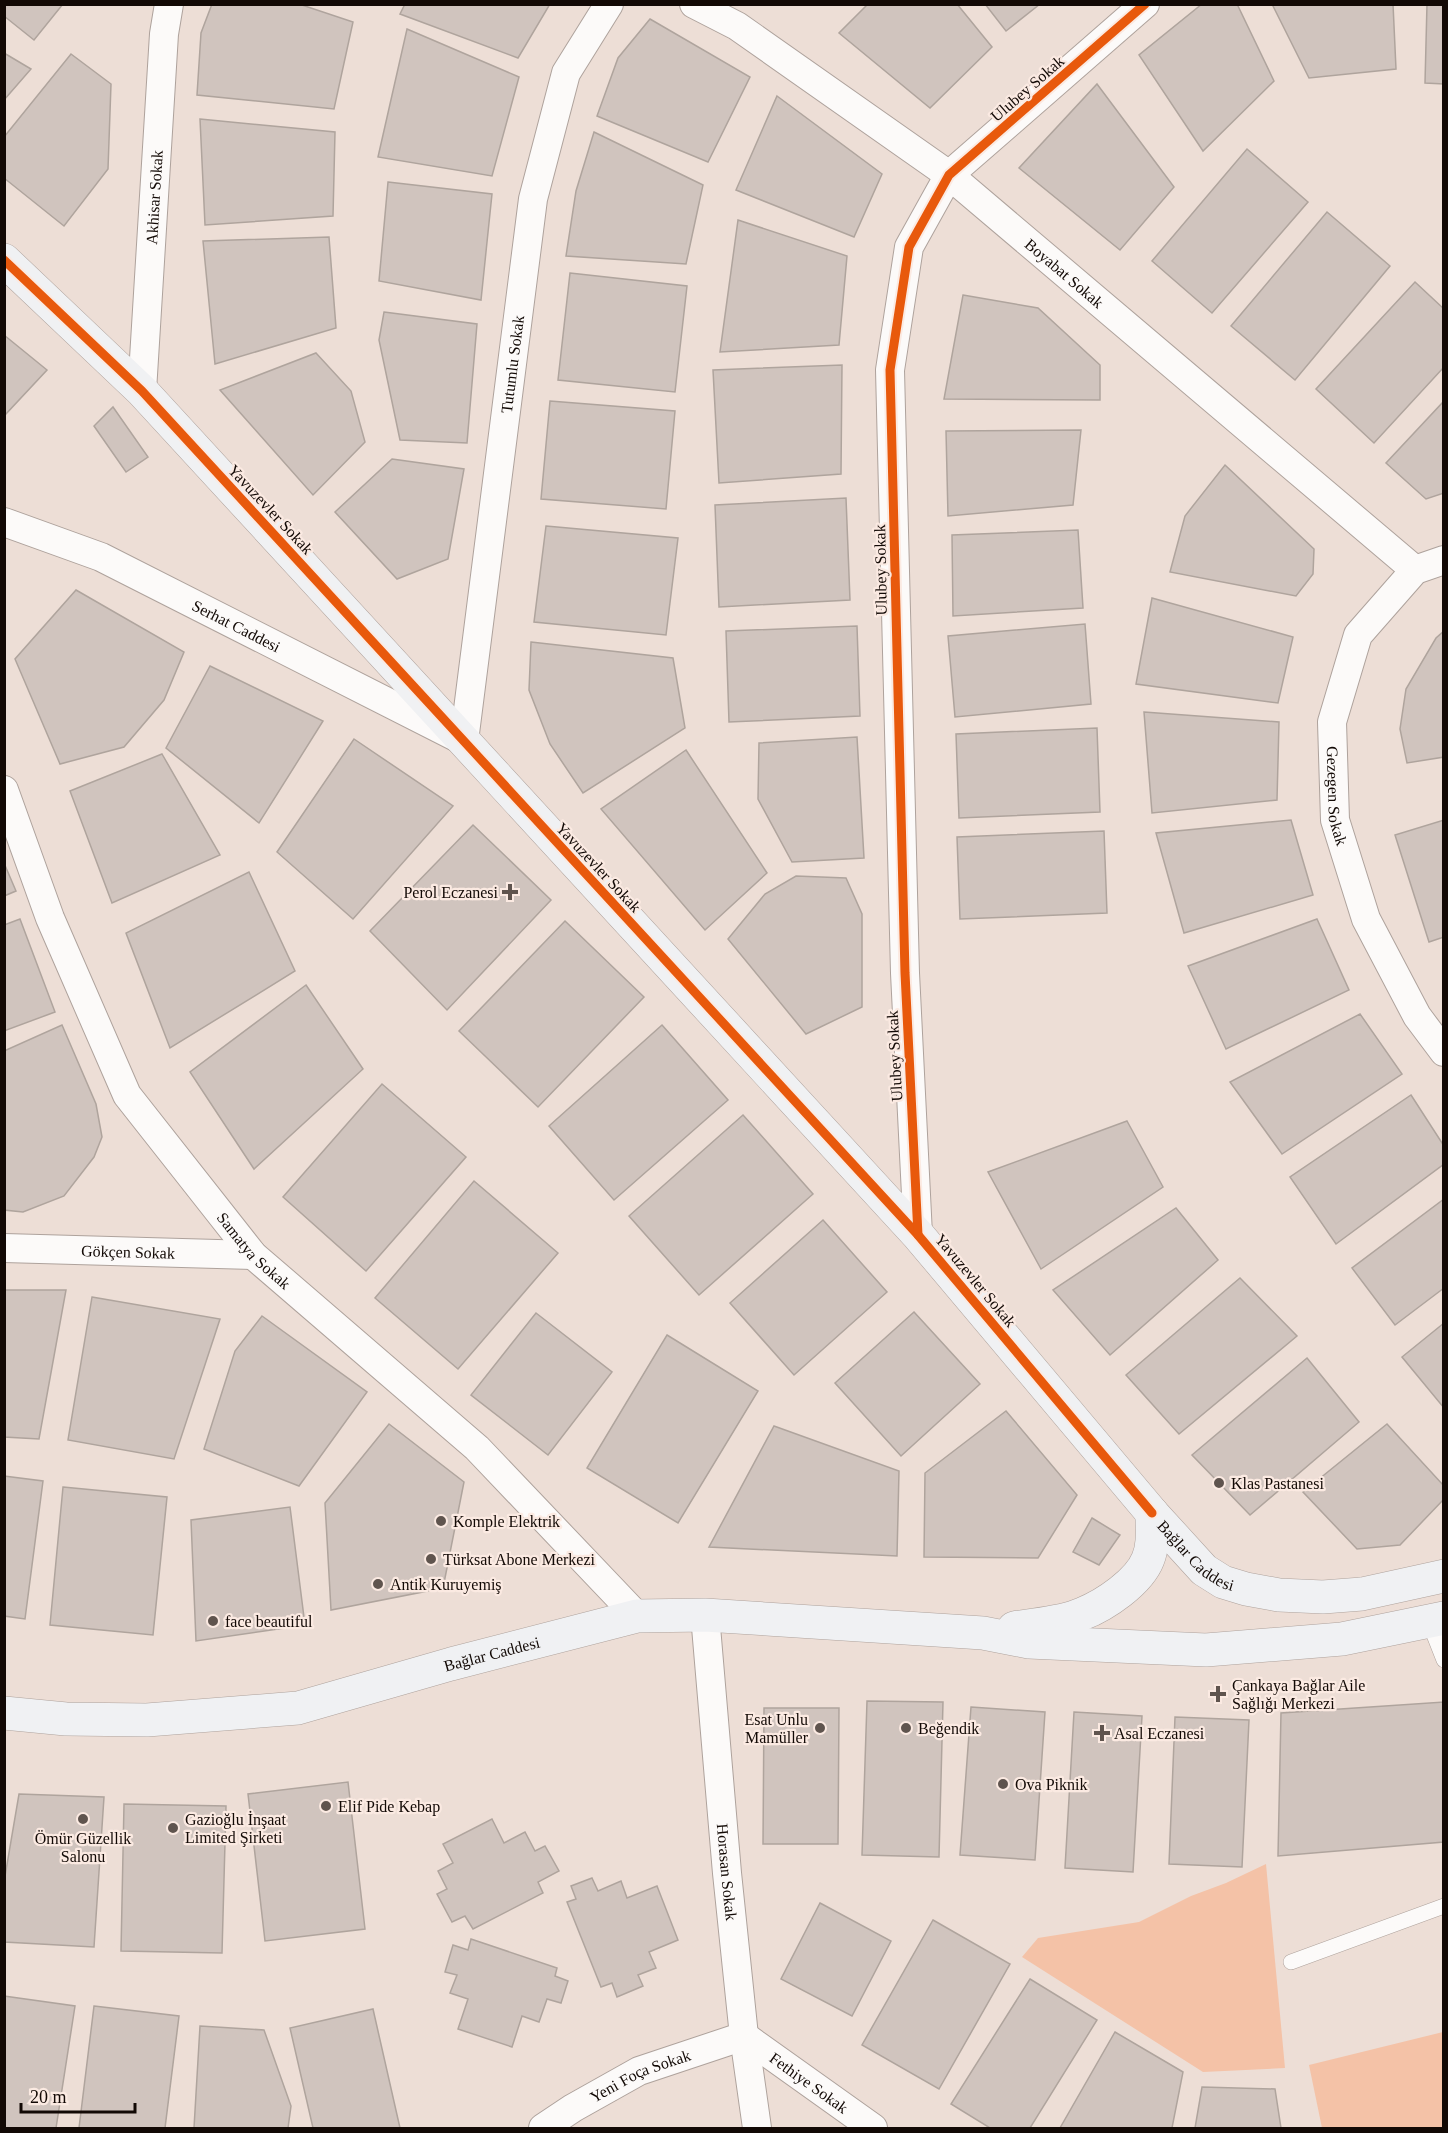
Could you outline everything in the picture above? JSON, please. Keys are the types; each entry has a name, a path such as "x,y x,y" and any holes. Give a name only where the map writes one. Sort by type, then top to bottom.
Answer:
{"main road":[{"name":"Yavuzevler Sokak","path":"4,260 142,391 918,1235 1152,1513"},
{"name":"Bağlar Caddesi","path":"1152,1513 1204,1570 1223,1582 1246,1589 1279,1595 1323,1597 1362,1594 1443,1576"},
{"name":"Bağlar Caddesi","path":"983,1633 1082,1614 1109,1599 1136,1578 1148,1561 1153,1542 1152,1513"},
{"name":"Bağlar Caddesi","path":"4,1713 66,1719 147,1720 298,1708 451,1664 637,1616 705,1615 983,1633 1029,1642 1206,1650 1342,1639 1436,1620"}],"street":[{"name":"Akhisar Sokak","path":"142,391 164,34 169,4"},
{"name":"Tutumlu Sokak","path":"464,741 533,199 566,73 609,4"},
{"name":"Boyabat Sokak","path":"694,4 737,26 949,175 1415,570"},
{"name":"Ulubey Sokak","path":"918,1235 905,973 890,370 909,247 949,175 1145,4"},
{"name":"Serhat Caddesi","path":"4,522 101,557 464,741"},
{"name":"Gezegen Sokak","path":"1443,560 1415,570 1358,634 1332,722 1335,820 1366,919 1417,1016 1443,1052"},
{"name":"Samatya Sokak","path":"4,790 50,918 126,1095 253,1255 477,1448 637,1616"},
{"name":"Gökçen Sokak","path":"4,1248 253,1255"},
{"name":"Horasan Sokak","path":"705,1615 727,1873 744,2036 758,2128"},
{"name":"Yeni Foça Sokak","path":"543,2128 573,2108 639,2071 744,2036"},
{"name":"Fethiye Sokak","path":"744,2036 873,2128"}],"lane":[{"path":"1436,1620 1443,1660"},
{"path":"1291,1962 1443,1906"}],"shaded area":[{"path":"1266,1864 1285,2068 1203,2072 1022,1957 1038,1938 1139,1922 1191,1896"},
{"path":"1443,2032 1443,2128 1322,2128 1309,2065"}],"building":[{"path":"4,4 63,4 34,40 4,16"},
{"path":"212,4 299,4 353,22 334,109 197,95 201,33"},
{"path":"405,4 550,4 518,58 400,14"},
{"path":"868,4 957,4 992,47 930,108 839,33"},
{"path":"985,4 1040,4 1006,31"},
{"path":"1202,4 1237,4 1274,81 1203,151 1139,55"},
{"path":"1272,4 1393,4 1396,69 1309,78"},
{"path":"1427,4 1444,4 1444,84 1425,83"},
{"path":"650,19 750,77 708,162 597,116 618,58"},
{"path":"407,29 519,77 492,176 378,157"},
{"path":"4,53 31,69 4,100"},
{"path":"71,54 111,84 108,169 64,226 4,178 4,137"},
{"path":"1097,84 1174,187 1120,250 1019,168"},
{"path":"777,96 882,174 854,237 736,190"},
{"path":"200,119 335,132 333,216 205,225"},
{"path":"594,132 703,185 686,264 566,256 576,191"},
{"path":"1247,149 1308,202 1212,313 1152,261"},
{"path":"388,182 492,194 481,300 379,281"},
{"path":"1327,212 1390,266 1295,380 1231,326"},
{"path":"738,220 847,256 839,345 720,352"},
{"path":"329,237 336,328 215,364 203,241"},
{"path":"570,273 687,286 675,392 558,380"},
{"path":"1415,282 1444,309 1444,367 1374,443 1316,389"},
{"path":"963,295 1038,308 1100,365 1100,400 944,399"},
{"path":"384,312 477,324 467,443 400,440 379,340"},
{"path":"4,335 47,370 4,416"},
{"path":"316,353 351,391 365,442 313,495 220,390"},
{"path":"842,365 841,474 719,483 713,370"},
{"path":"550,401 675,411 666,509 541,499"},
{"path":"1444,401 1444,493 1426,499 1386,463"},
{"path":"113,407 148,457 126,472 94,426"},
{"path":"1081,430 1073,505 948,516 946,431"},
{"path":"392,459 464,469 448,559 397,579 335,512"},
{"path":"1225,465 1314,549 1313,574 1296,596 1170,572 1185,516"},
{"path":"846,498 850,600 719,607 715,505"},
{"path":"546,526 678,538 666,635 534,622"},
{"path":"1078,530 1083,608 953,616 952,535"},
{"path":"76,590 184,652 164,700 124,747 60,764 15,659"},
{"path":"1152,598 1293,637 1278,703 1136,684"},
{"path":"1085,624 1091,704 955,717 948,636"},
{"path":"857,626 860,716 729,722 726,631"},
{"path":"1444,631 1444,757 1407,763 1400,729 1406,689 1436,638"},
{"path":"531,642 673,658 685,728 583,793 550,744 529,690"},
{"path":"210,666 323,721 259,823 166,748"},
{"path":"1144,712 1279,722 1277,800 1152,813"},
{"path":"1097,728 1100,812 959,818 956,734"},
{"path":"857,737 864,858 792,862 758,799 759,743"},
{"path":"354,739 453,806 353,919 277,852"},
{"path":"686,750 767,873 705,930 601,809"},
{"path":"162,754 220,855 112,903 70,791"},
{"path":"1291,820 1313,895 1184,933 1156,833"},
{"path":"1444,820 1444,937 1429,942 1395,835"},
{"path":"473,825 551,900 447,1010 370,931"},
{"path":"1104,831 1107,913 960,919 957,837"},
{"path":"4,863 16,891 4,896"},
{"path":"249,872 295,971 170,1048 126,933"},
{"path":"796,876 846,878 862,914 862,1007 806,1034 728,939 765,894"},
{"path":"20,919 55,1012 4,1031 4,925"},
{"path":"1317,919 1349,990 1226,1049 1188,966"},
{"path":"565,921 644,997 538,1107 459,1031"},
{"path":"306,985 363,1069 254,1169 190,1072"},
{"path":"1360,1014 1402,1074 1282,1154 1230,1082"},
{"path":"62,1025 96,1104 102,1137 94,1157 64,1196 23,1212 4,1210 4,1051"},
{"path":"662,1025 728,1100 614,1200 549,1126"},
{"path":"382,1084 466,1157 366,1271 283,1197"},
{"path":"1411,1095 1444,1146 1444,1164 1336,1244 1290,1177"},
{"path":"743,1115 813,1194 699,1295 629,1216"},
{"path":"1127,1121 1163,1187 1041,1269 988,1172"},
{"path":"474,1181 558,1253 458,1369 375,1298"},
{"path":"1444,1199 1444,1288 1395,1325 1352,1268"},
{"path":"1176,1208 1218,1260 1110,1355 1053,1290"},
{"path":"823,1220 887,1292 794,1375 730,1303"},
{"path":"1240,1278 1297,1336 1179,1434 1126,1375"},
{"path":"4,1290 66,1290 39,1439 4,1437"},
{"path":"92,1297 220,1319 174,1459 68,1440"},
{"path":"914,1312 980,1384 901,1456 835,1383"},
{"path":"536,1313 612,1372 548,1455 471,1395"},
{"path":"262,1316 367,1392 299,1486 204,1449 235,1351"},
{"path":"1444,1323 1444,1408 1402,1357"},
{"path":"667,1335 758,1391 678,1523 587,1468"},
{"path":"1307,1358 1359,1422 1250,1515 1192,1455"},
{"path":"1006,1411 1077,1495 1038,1558 924,1557 925,1473"},
{"path":"389,1424 464,1482 443,1588 331,1610 325,1503"},
{"path":"1387,1424 1444,1486 1444,1499 1400,1545 1357,1549 1303,1492"},
{"path":"774,1426 899,1471 897,1556 709,1547"},
{"path":"4,1476 43,1481 25,1619 4,1616"},
{"path":"63,1487 167,1497 153,1635 50,1625"},
{"path":"290,1507 305,1625 196,1641 191,1520"},
{"path":"1092,1518 1120,1535 1099,1565 1073,1552"},
{"path":"867,1701 943,1702 939,1857 862,1855"},
{"path":"1444,1702 1444,1842 1278,1856 1281,1713"},
{"name":"Ova Piknik","path":"971,1707 1045,1712 1035,1860 960,1855"},
{"path":"764,1708 839,1708 838,1844 763,1844"},
{"path":"1074,1712 1142,1716 1133,1872 1065,1868"},
{"path":"1175,1717 1249,1720 1242,1867 1169,1864"},
{"path":"348,1782 365,1929 265,1941 248,1794"},
{"path":"19,1794 104,1797 94,1947 4,1942 4,1882"},
{"path":"124,1804 226,1806 222,1953 121,1951"},
{"path":"492,1819 504,1843 525,1832 535,1851 545,1846 559,1871 538,1882 543,1893 473,1929 465,1916 452,1922 437,1894 447,1889 438,1871 453,1863 443,1844"},
{"path":"592,1878 598,1891 621,1881 627,1898 657,1886 678,1940 649,1952 656,1968 638,1975 643,1986 617,1997 612,1983 601,1987 567,1902 576,1899 571,1886"},
{"path":"820,1903 891,1941 852,2016 781,1979"},
{"path":"933,1920 1010,1964 939,2089 862,2045"},
{"path":"471,1939 557,1968 555,1976 568,1981 561,2003 547,1999 539,2022 522,2016 512,2047 458,2029 468,1999 450,1993 457,1975 445,1972 453,1945 468,1950"},
{"path":"1030,1979 1097,2020 1030,2128 990,2128 951,2104"},
{"path":"4,1996 75,2006 56,2128 4,2128"},
{"path":"94,2006 179,2016 165,2128 79,2128"},
{"path":"373,2009 400,2128 313,2128 290,2028"},
{"path":"200,2026 264,2030 291,2106 288,2128 194,2128"},
{"path":"1115,2032 1183,2072 1172,2128 1060,2128"},
{"path":"1202,2087 1275,2089 1281,2128 1195,2128"}],"cycle path":[{"path":"918,1235 905,973 890,370 909,247 949,175 1145,4"},
{"path":"4,260 142,391 918,1235 1152,1513"}],"place":[{"name":"Perol Eczanesi","path":"510,892"},
{"name":"Klas Pastanesi","path":"1219,1483"},
{"name":"Komple Elektrik","path":"441,1521"},
{"name":"Türksat Abone Merkezi","path":"431,1559"},
{"name":"Antik Kuruyemiş","path":"378,1584"},
{"name":"face beautiful","path":"213,1621"},
{"name":"Çankaya Bağlar Aile Sağlığı Merkezi","path":"1218,1694"},
{"name":"Esat Unlu Mamüller","path":"820,1728"},
{"name":"Beğendik","path":"906,1728"},
{"name":"Asal Eczanesi","path":"1102,1733"},
{"name":"Ova Piknik","path":"1003,1784"},
{"name":"Elif Pide Kebap","path":"326,1806"},
{"name":"Ömür Güzellik Salonu","path":"83,1819"},
{"name":"Gazioğlu İnşaat Limited Şirketi","path":"173,1828"}]}
